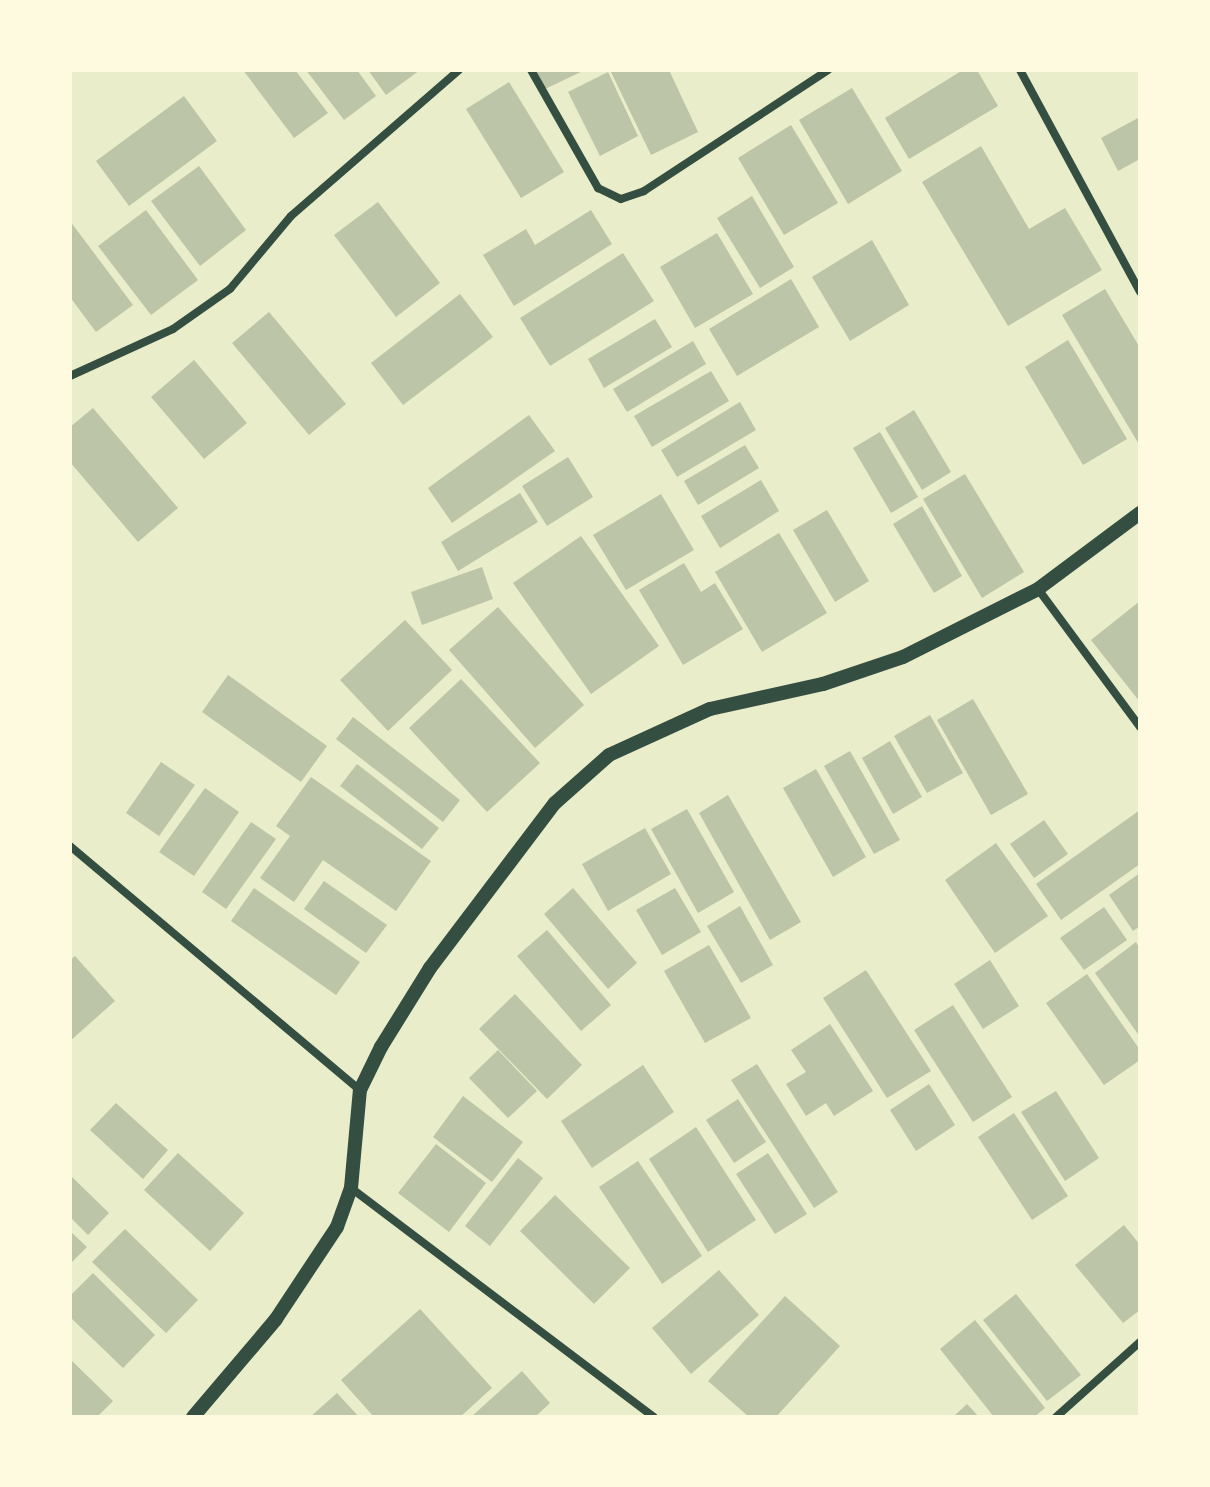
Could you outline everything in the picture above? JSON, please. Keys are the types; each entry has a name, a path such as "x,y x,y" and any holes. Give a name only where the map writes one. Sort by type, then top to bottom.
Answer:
{"street":[{"path":"70,376 173,329 230,289 291,216 459,70"},
{"path":"531,70 598,188 621,199 644,191 828,70"},
{"path":"1020,70 1140,292"},
{"path":"193,1417 276,1319 337,1227 351,1188 360,1090 430,968 516,849 555,803 609,755 710,709 823,684 903,657 1038,589 1140,513"},
{"path":"1038,589 1140,727"},
{"path":"70,846 360,1090"},
{"path":"351,1188 654,1417"},
{"path":"1056,1417 1140,1342"}],"building":[{"path":"243,70 295,70 328,113 294,138"},
{"path":"306,70 357,70 376,96 344,120"},
{"path":"368,70 420,70 386,95"},
{"path":"536,70 585,70 545,89"},
{"path":"610,70 669,70 698,132 651,155"},
{"path":"963,70 977,70 998,106 909,159 885,118"},
{"path":"608,72 638,136 600,156 568,92"},
{"path":"509,82 564,172 521,198 466,109"},
{"path":"852,88 902,171 848,204 799,120"},
{"path":"184,96 217,141 129,206 96,161"},
{"path":"1140,117 1140,159 1118,171 1101,138"},
{"path":"791,125 838,203 784,235 738,158"},
{"path":"981,146 1029,229 1065,208 1102,270 1008,326 922,182"},
{"path":"199,166 246,230 200,266 151,201"},
{"path":"752,196 794,267 760,288 717,218"},
{"path":"378,202 440,283 396,317 334,235"},
{"path":"146,210 198,280 151,315 98,246"},
{"path":"591,210 612,244 514,306 483,255 526,229 535,245"},
{"path":"70,221 133,305 96,332 70,297"},
{"path":"717,233 753,294 695,328 660,267"},
{"path":"872,240 909,305 850,341 812,277"},
{"path":"623,253 654,301 550,366 520,318"},
{"path":"791,279 819,327 737,376 709,329"},
{"path":"1105,289 1140,348 1140,446 1062,315"},
{"path":"460,294 493,337 403,405 371,363"},
{"path":"269,312 346,404 309,435 232,343"},
{"path":"655,319 672,347 604,388 588,359"},
{"path":"1068,340 1127,439 1083,465 1025,367"},
{"path":"693,341 706,364 627,412 613,389"},
{"path":"194,360 247,423 204,459 151,397"},
{"path":"711,371 729,401 652,447 634,416"},
{"path":"740,402 756,430 677,477 661,450"},
{"path":"93,408 178,508 138,542 70,462 70,427"},
{"path":"914,410 951,472 922,490 885,428"},
{"path":"529,415 555,451 452,523 428,488"},
{"path":"880,432 918,497 891,513 853,448"},
{"path":"745,445 759,468 698,505 684,481"},
{"path":"568,457 593,497 547,526 522,486"},
{"path":"965,474 1024,572 982,598 923,499"},
{"path":"761,480 779,511 720,548 701,516"},
{"path":"520,493 538,522 458,571 441,542"},
{"path":"661,494 694,550 626,590 593,535"},
{"path":"922,506 962,576 934,593 893,524"},
{"path":"827,510 869,581 835,602 793,530"},
{"path":"779,533 827,613 762,652 715,572"},
{"path":"581,536 659,646 591,694 513,583"},
{"path":"684,563 701,592 715,583 743,629 683,665 639,590"},
{"path":"482,567 493,599 422,625 411,592"},
{"path":"1140,601 1140,702 1091,640"},
{"path":"498,607 584,705 535,748 449,650"},
{"path":"405,620 452,670 388,731 340,680"},
{"path":"228,675 327,746 301,782 202,712"},
{"path":"461,679 540,763 487,812 409,728"},
{"path":"973,699 1028,794 991,815 937,720"},
{"path":"930,715 963,773 927,793 894,736"},
{"path":"353,717 460,800 443,822 336,739"},
{"path":"890,741 922,797 893,814 862,758"},
{"path":"850,751 900,840 874,854 824,766"},
{"path":"161,762 195,785 159,836 126,813"},
{"path":"357,764 439,828 422,849 340,786"},
{"path":"816,769 866,857 833,877 783,788"},
{"path":"311,777 431,861 396,911 323,860 294,902 260,878 290,836 276,826"},
{"path":"205,788 239,812 194,876 159,852"},
{"path":"728,795 801,922 770,940 699,813"},
{"path":"687,809 734,892 698,913 651,829"},
{"path":"1140,810 1140,864 1061,920 1036,884"},
{"path":"1044,820 1068,854 1034,878 1010,844"},
{"path":"251,822 276,839 226,909 202,892"},
{"path":"645,828 671,874 608,911 582,864"},
{"path":"996,843 1048,916 995,953 945,880"},
{"path":"1140,873 1140,926 1133,931 1109,895"},
{"path":"324,881 387,925 366,953 304,909"},
{"path":"254,888 360,962 336,995 231,921"},
{"path":"573,888 637,963 608,989 544,914"},
{"path":"675,888 701,932 662,955 636,910"},
{"path":"740,906 773,965 741,983 707,926"},
{"path":"1104,907 1127,940 1084,970 1060,938"},
{"path":"547,930 611,1005 581,1031 517,956"},
{"path":"1136,942 1140,949 1140,1037 1095,973"},
{"path":"709,945 751,1018 705,1043 664,971"},
{"path":"75,956 115,1001 70,1041 70,960"},
{"path":"990,960 1019,1006 983,1029 954,984"},
{"path":"866,970 931,1071 887,1098 823,998"},
{"path":"1087,974 1140,1050 1140,1060 1104,1085 1046,1003"},
{"path":"515,994 582,1065 547,1099 479,1029"},
{"path":"953,1005 1012,1097 973,1122 914,1030"},
{"path":"830,1024 873,1091 834,1116 826,1103 806,1116 786,1084 806,1072 791,1050"},
{"path":"498,1050 537,1091 508,1118 469,1078"},
{"path":"757,1064 838,1192 814,1208 731,1080"},
{"path":"643,1065 674,1112 592,1168 561,1121"},
{"path":"929,1084 955,1125 916,1151 890,1110"},
{"path":"1056,1091 1099,1158 1065,1181 1021,1112"},
{"path":"463,1096 523,1142 492,1182 433,1137"},
{"path":"738,1099 766,1142 734,1163 706,1120"},
{"path":"116,1103 168,1150 143,1179 90,1130"},
{"path":"1014,1113 1068,1196 1032,1220 978,1137"},
{"path":"696,1127 756,1220 708,1252 649,1159"},
{"path":"436,1144 486,1183 449,1232 398,1193"},
{"path":"178,1153 244,1213 210,1251 144,1190"},
{"path":"768,1153 807,1214 775,1234 736,1174"},
{"path":"518,1158 543,1178 490,1246 465,1226"},
{"path":"638,1161 702,1256 662,1284 599,1187"},
{"path":"70,1175 109,1213 88,1235 70,1217"},
{"path":"555,1195 630,1268 594,1304 520,1231"},
{"path":"1124,1225 1140,1245 1140,1310 1123,1323 1075,1265"},
{"path":"125,1229 198,1300 166,1333 92,1262"},
{"path":"70,1231 87,1247 70,1264"},
{"path":"719,1270 759,1315 691,1374 652,1328"},
{"path":"93,1273 155,1335 123,1368 70,1317 70,1296"},
{"path":"1016,1294 1081,1375 1047,1401 983,1320"},
{"path":"785,1296 840,1346 776,1417 749,1417 708,1381"},
{"path":"420,1309 492,1388 460,1417 374,1417 341,1380"},
{"path":"975,1320 1045,1408 1034,1417 994,1417 940,1349"},
{"path":"70,1359 113,1401 97,1417 70,1417"},
{"path":"522,1371 550,1403 535,1417 471,1417"},
{"path":"337,1393 359,1417 310,1417"},
{"path":"967,1404 979,1417 953,1417"}]}
